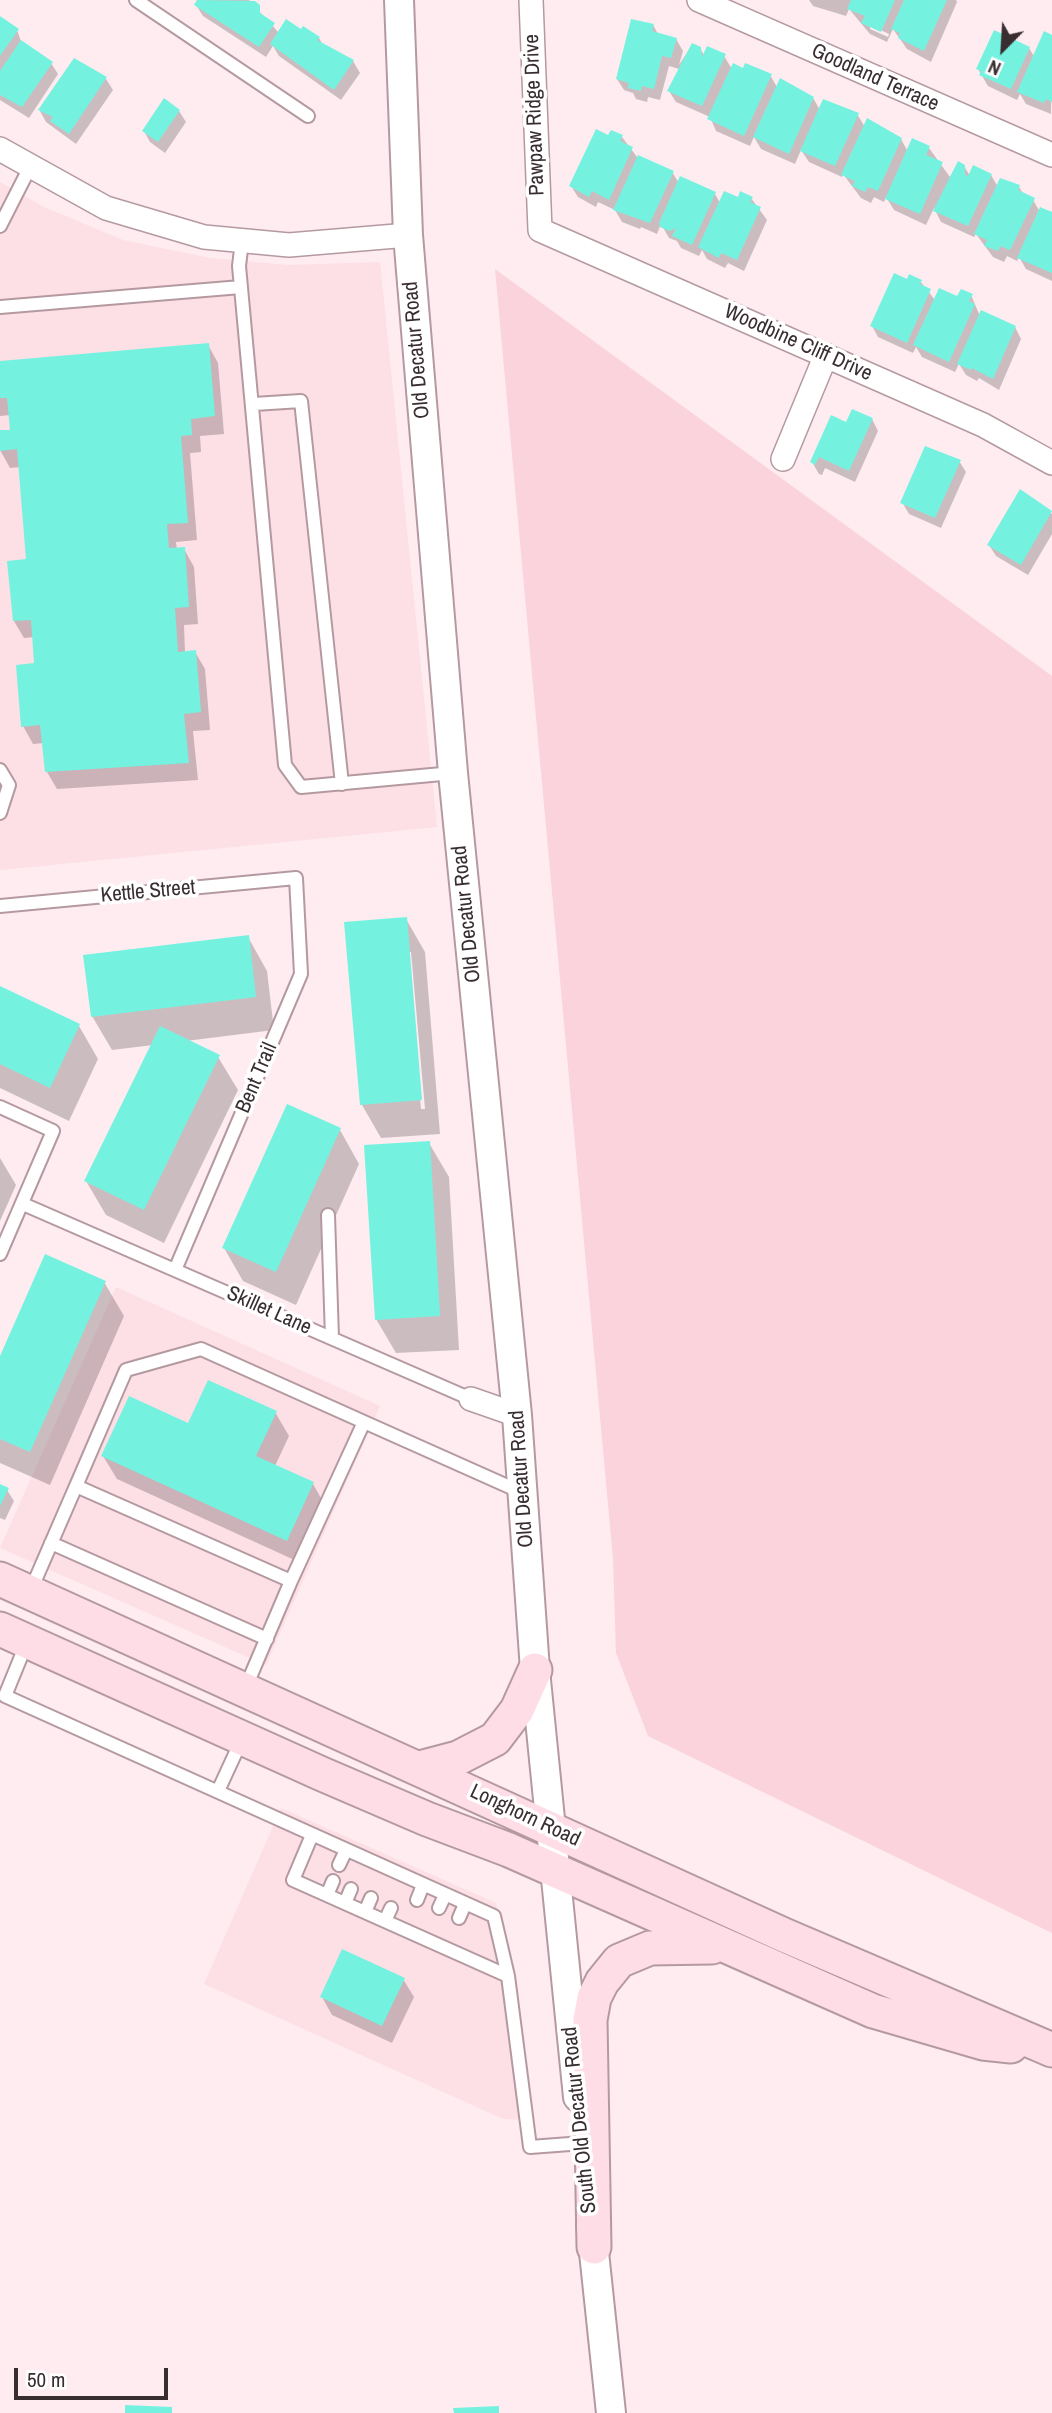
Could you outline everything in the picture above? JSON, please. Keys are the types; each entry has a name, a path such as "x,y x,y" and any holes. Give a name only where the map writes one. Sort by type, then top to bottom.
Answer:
{"main road":[{"name":"Longhorn Road","path":"0,1579 784,1935 1052,2050"},
{"path":"12,1635 29,1593"},
{"name":"Longhorn Road","path":"12,1635 242,1738 873,2011 984,2043 1052,2050"},
{"path":"420,1768 458,1758 495,1739 517,1710 535,1670"},
{"path":"594,2247 590,2020 594,1998 601,1982 619,1961 650,1948 724,1947"}],"street":[{"name":"Old Decatur Road","path":"398,0 408,235 453,773 517,1415 535,1670 551,1828"},
{"name":"Pawpaw Ridge Drive","path":"531,0 540,230"},
{"name":"Goodland Terrace","path":"699,0 1052,155"},
{"path":"0,149 106,208 204,237 289,245 408,235"},
{"name":"Woodbine Cliff Drive","path":"540,230 983,425 1052,463"},
{"path":"783,459 826,355"},
{"name":"Skillet Lane","path":"471,1399 517,1415"},
{"name":"South Old Decatur Road","path":"551,1828 611,2413"}],"lane":[{"path":"136,0 307,117"},
{"path":"0,226 30,167"},
{"path":"242,240 241,287 254,404 285,765 301,787 453,773"},
{"path":"0,307 241,287"},
{"path":"254,404 302,401 342,784"},
{"path":"0,770 9,785 0,813"},
{"name":"Kettle Street","path":"0,906 296,878"},
{"name":"Bent Trail","path":"175,1270 301,974 296,878"},
{"path":"0,1107 53,1131 0,1254"},
{"name":"Skillet Lane","path":"23,1204 471,1399"},
{"path":"328,1215 332,1338"},
{"path":"29,1593 126,1370 201,1349 523,1493"},
{"path":"245,1689 364,1422"},
{"path":"76,1486 291,1581"},
{"path":"51,1543 267,1639"},
{"path":"12,1635 5,1696 494,1916 508,1976 530,2147 583,2143"},
{"path":"218,1791 242,1738"},
{"path":"312,1835 293,1880 508,1976"},
{"path":"340,1865 346,1850"},
{"path":"359,1872 365,1858"},
{"path":"379,1881 384,1867"},
{"path":"398,1890 404,1876"},
{"path":"327,1895 332,1881"},
{"path":"417,1900 424,1885"},
{"path":"345,1903 351,1889"},
{"path":"439,1908 445,1895"},
{"path":"365,1912 371,1898"},
{"path":"459,1918 465,1904"},
{"path":"385,1921 391,1908"},
{"path":"404,1929 410,1915"},
{"path":"426,1939 432,1926"},
{"path":"446,1948 451,1936"}],"shaded area":[{"path":"0,182 44,207 123,240 210,258 288,265 380,262 437,827 0,870"},
{"path":"495,269 1052,676 1052,1933 648,1736 616,1653 613,1559"},
{"path":"116,1287 380,1406 266,1665 0,1548"},
{"path":"281,1808 496,1903 534,2120 503,2119 204,1984"}],"building":[{"path":"197,0 255,1 260,5 260,13 275,23 259,47 194,5"},
{"path":"851,0 895,0 881,32 861,23 865,16 847,9"},
{"path":"904,0 947,0 924,51 898,38 900,33 891,29"},
{"path":"0,16 19,29 0,56"},
{"path":"286,19 301,29 303,26 320,37 317,40 354,60 334,90 270,44"},
{"path":"631,19 654,24 652,31 677,38 671,58 662,56 654,89 642,86 641,91 628,88 629,83 616,79"},
{"path":"994,30 1030,47 1011,89 979,75 981,71 976,69"},
{"path":"1044,31 1052,35 1052,102 1046,99 1044,103 1017,92"},
{"path":"21,40 53,62 22,107 0,95 0,71"},
{"path":"692,43 701,47 702,57 707,46 726,54 702,106 667,91"},
{"path":"74,58 107,77 69,134 50,121 53,117 38,110"},
{"path":"733,63 743,68 745,63 772,74 744,136 707,119"},
{"path":"780,78 814,97 789,154 753,137"},
{"path":"164,98 180,110 158,142 142,131"},
{"path":"823,99 859,113 835,166 800,151"},
{"path":"867,118 902,138 878,191 868,187 865,192 852,186 855,181 841,175"},
{"path":"596,129 608,135 611,130 623,135 620,141 633,147 609,200 592,191 589,197 569,186"},
{"path":"912,138 930,146 926,155 943,162 920,214 885,199"},
{"path":"638,155 674,171 650,223 613,210"},
{"path":"958,161 965,165 965,175 968,176 973,165 992,174 968,226 933,211"},
{"path":"680,176 716,192 692,245 672,236 676,228 669,231 660,227 659,223"},
{"path":"1000,178 1020,185 1018,190 1035,198 1010,250 1000,246 998,251 984,246 987,240 974,234"},
{"path":"724,191 738,197 740,191 753,197 750,202 761,207 737,260 721,253 719,258 698,247"},
{"path":"1040,207 1052,212 1052,273 1017,258"},
{"path":"894,273 907,279 909,274 922,280 920,284 931,289 907,343 870,326"},
{"path":"939,288 957,296 961,289 973,294 969,301 975,304 949,362 913,345"},
{"path":"981,310 1016,326 993,379 957,364"},
{"path":"209,343 215,416 191,419 192,435 181,436 188,523 167,524 169,548 185,547 189,607 175,608 178,652 196,650 201,712 184,714 189,763 45,772 40,725 21,727 16,665 34,663 31,620 13,621 7,561 26,559 17,449 0,451 0,430 10,430 7,398 0,398 0,361"},
{"path":"852,409 873,418 849,471 819,457 815,465 810,462 831,415 846,422"},
{"path":"925,446 961,460 935,518 900,503"},
{"path":"1020,489 1052,511 1021,565 987,545"},
{"path":"407,917 422,1100 360,1105 344,922"},
{"path":"249,935 256,997 91,1017 83,955"},
{"path":"0,986 80,1024 50,1088 0,1064"},
{"path":"160,1026 220,1055 144,1210 84,1181"},
{"path":"287,1104 341,1128 276,1272 222,1248"},
{"path":"430,1141 440,1316 375,1320 364,1145"},
{"path":"45,1254 106,1281 30,1452 0,1439 0,1356"},
{"path":"208,1380 277,1411 256,1456 314,1482 287,1541 101,1456 129,1396 188,1423"},
{"path":"0,1484 9,1488 0,1506"},
{"path":"342,1949 405,1978 382,2026 320,1997"},
{"path":"125,2405 172,2407 172,2413 125,2413"},
{"path":"499,2406 499,2413 454,2413 453,2408"}]}
